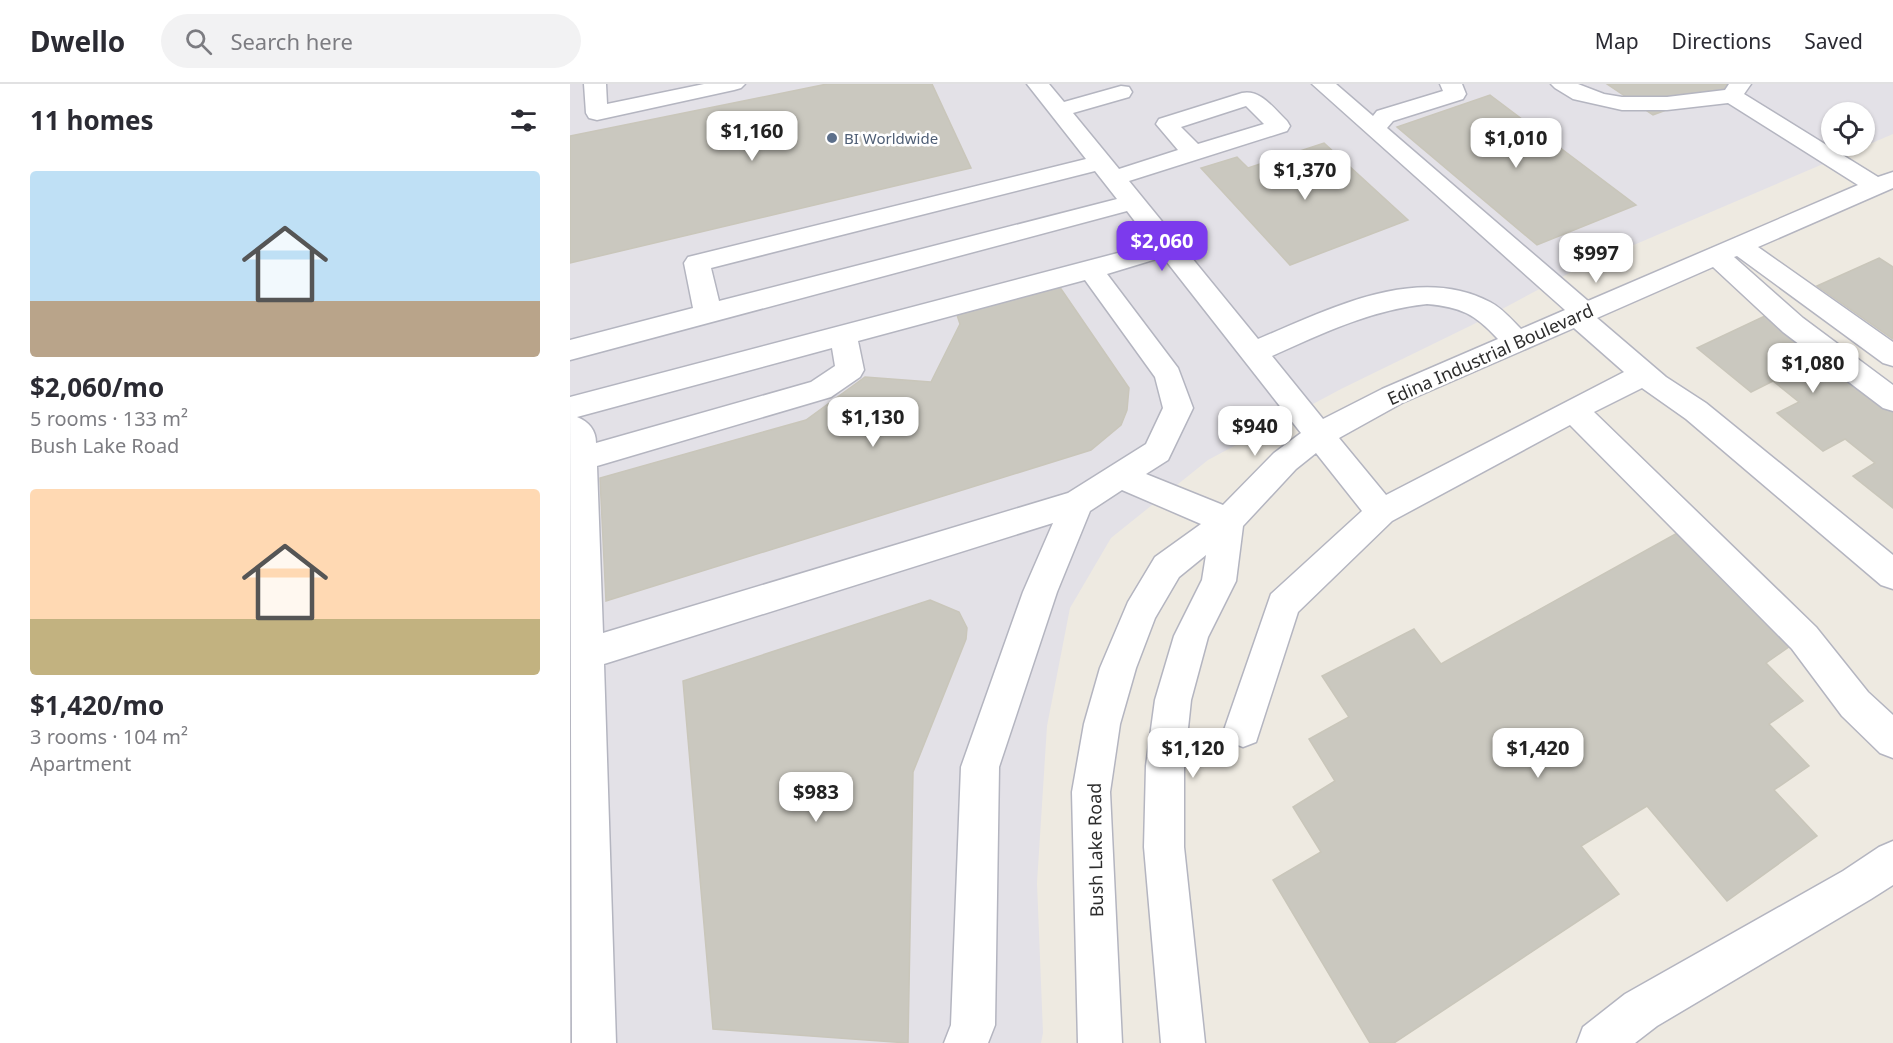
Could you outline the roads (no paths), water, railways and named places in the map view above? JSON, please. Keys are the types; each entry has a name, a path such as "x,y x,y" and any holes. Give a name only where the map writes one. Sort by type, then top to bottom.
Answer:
{"street":[{"path":"595,84 597,113 734,84"},
{"path":"1038,84 1381,512"},
{"path":"1323,84 1375,128 1645,374 1696,411 1893,575"},
{"path":"1375,128 1385,116 1455,94 1451,84"},
{"path":"1562,84 1576,94 1633,105 1736,90 1886,184"},
{"path":"1059,110 1124,87"},
{"path":"570,350 708,313 827,256 1108,170 1193,153"},
{"name":"Edina Industrial Boulevard","path":"1320,434 1392,396 1886,184"},
{"path":"708,313 697,263 827,256 1134,202"},
{"path":"570,408 1091,270 1169,247"},
{"path":"1729,251 1893,356"},
{"path":"1729,251 1793,325 1893,400"},
{"path":"586,654 1078,503 1158,452 1178,408 1168,375 1091,270"},
{"path":"1254,352 1375,304 1397,297 1417,295 1437,295 1481,308 1518,342"},
{"path":"582,459 821,390 850,370 843,336"},
{"path":"1243,730 1283,604 1381,512 1645,374"},
{"path":"1573,410 1804,638 1855,704 1893,740"},
{"path":"570,426 581,435 582,459 594,1043"},
{"name":"Bush Lake Road","path":"1100,1043 1091,792 1102,724 1118,668 1140,613 1167,567 1228,522 1285,461 1320,434"},
{"path":"1119,476 1228,522 1219,581 1191,636 1173,700 1165,766 1164,847 1184,1043"},
{"path":"966,1043 973,1025 980,767 1040,592 1078,503"},
{"path":"1599,1043 1641,1010 1857,885 1893,861"}],"place":[{"name":"BI Worldwide","path":"832,138"}]}
